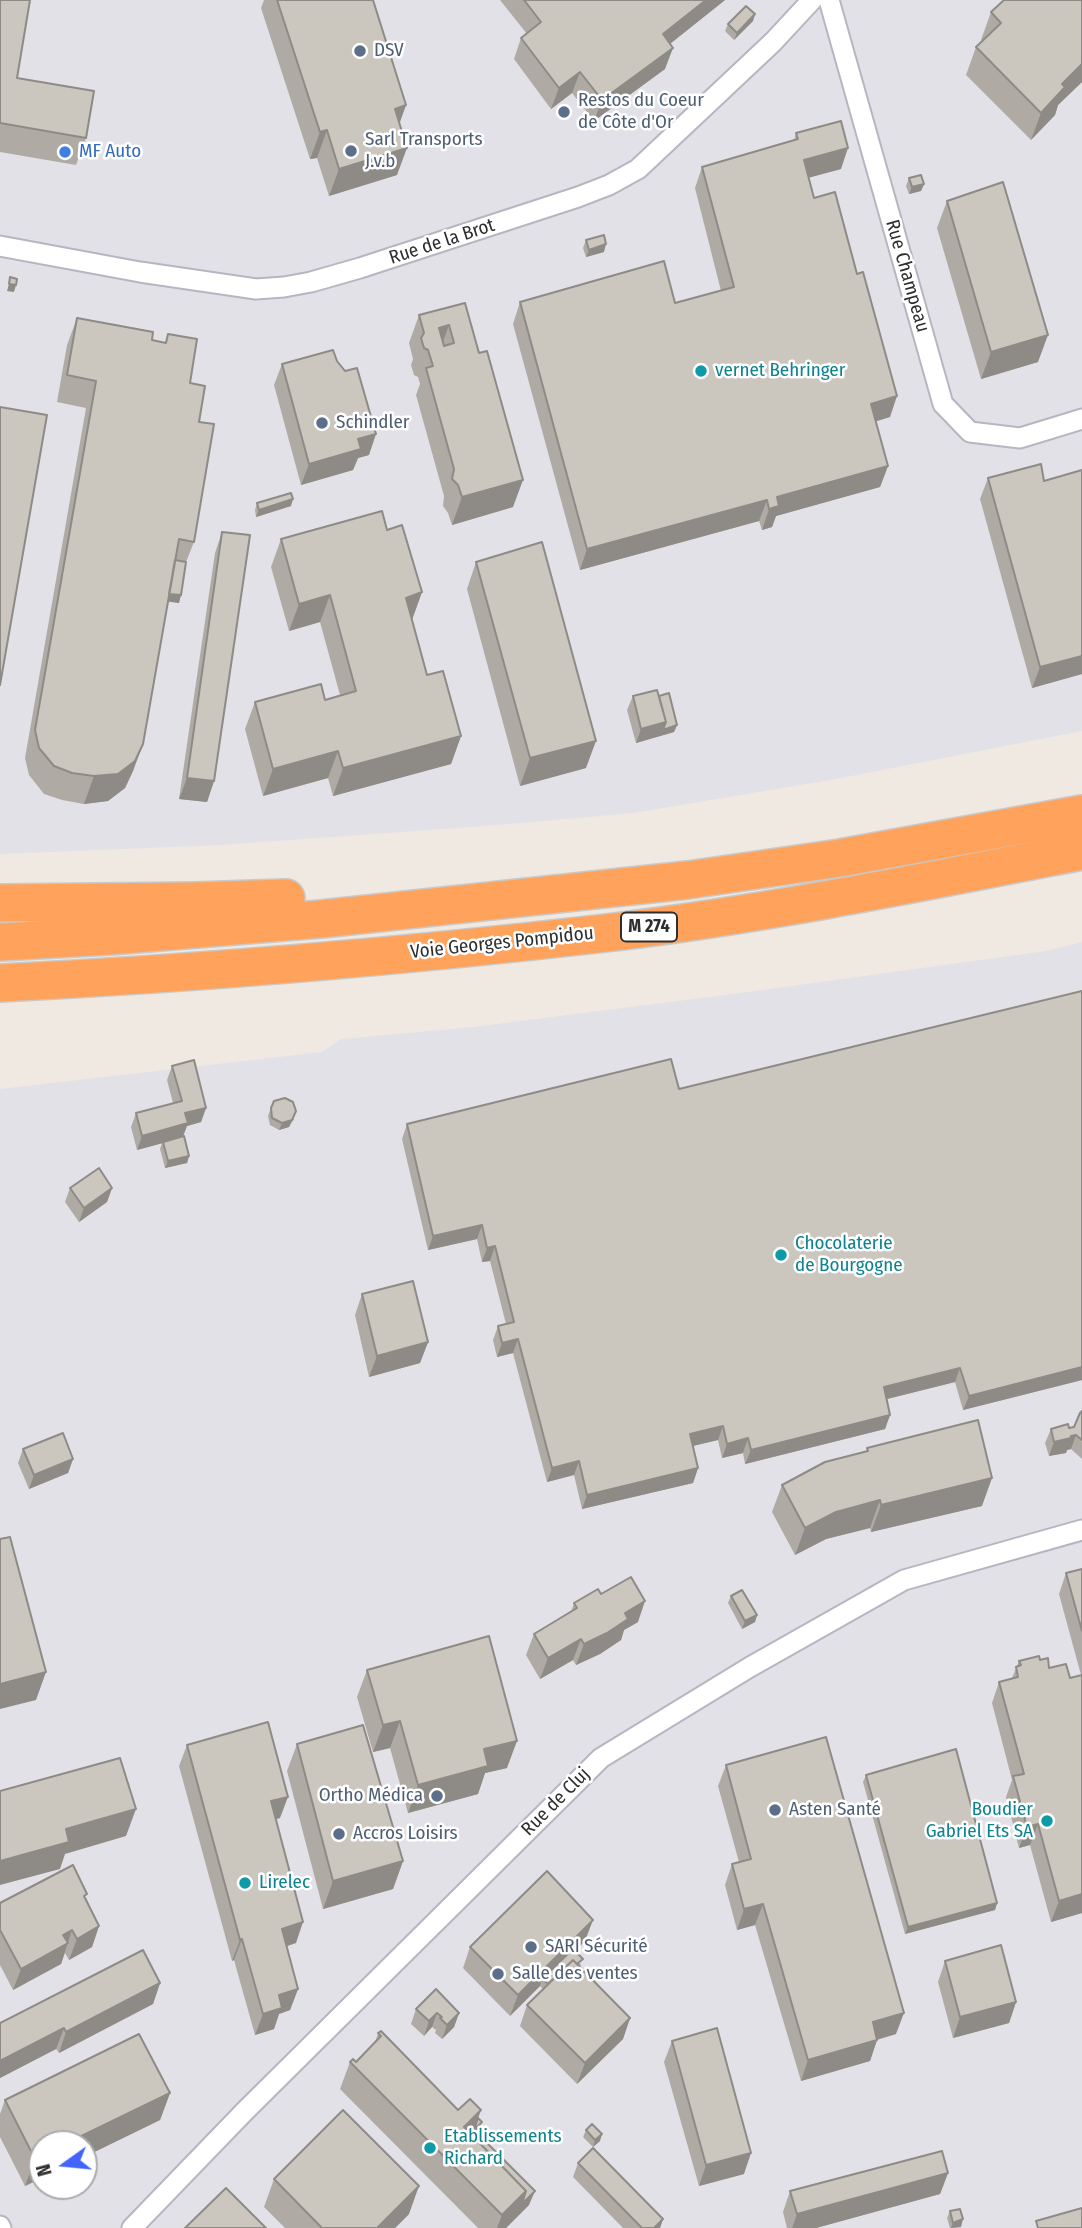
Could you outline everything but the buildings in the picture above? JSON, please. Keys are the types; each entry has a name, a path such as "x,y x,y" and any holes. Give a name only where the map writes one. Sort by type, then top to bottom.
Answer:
{"highway":[{"name":"M 274","path":"0,942 321,919 688,880 840,858 1082,814"},
{"name":"Voie Georges Pompidou","path":"0,983 212,971 608,933 781,907 1082,851"},
{"path":"0,903 193,901 454,889 531,897"},
{"path":"0,1002 82,995 212,971"}],"street":[{"name":"Rue de la Brot","path":"0,246 140,272 256,289 311,282 360,268 609,186 638,169 773,42 812,0"},
{"name":"Rue Champeau","path":"830,0 943,404 970,432 1020,438 1082,419"},
{"name":"Rue de Cluj","path":"132,2228 245,2111 601,1758 750,1667 904,1580 1082,1530"}],"shaded area":[{"path":"0,0 1082,0 1082,731 836,779 633,813 220,845 0,854"},
{"path":"1082,942 1082,2228 0,2228 0,1089 322,1052 341,1039 473,1027 1046,951"}],"place":[{"name":"DSV","path":"360,51"},
{"name":"Restos du Coeur de Côte d'Or","path":"564,112"},
{"name":"Sarl Transports J.v.b","path":"351,151"},
{"name":"MF Auto","path":"65,152"},
{"name":"vernet Behringer","path":"701,371"},
{"name":"Schindler","path":"322,423"},
{"name":"Chocolaterie de Bourgogne","path":"781,1255"},
{"name":"Ortho Médica","path":"437,1796"},
{"name":"Asten Santé","path":"775,1810"},
{"name":"Boudier Gabriel Ets SA","path":"1047,1821"},
{"name":"Accros Loisirs","path":"339,1834"},
{"name":"Lirelec","path":"245,1883"},
{"name":"SARI Sécurité","path":"531,1947"},
{"name":"Salle des ventes","path":"498,1974"},
{"name":"Etablissements Richard","path":"430,2148"}]}
